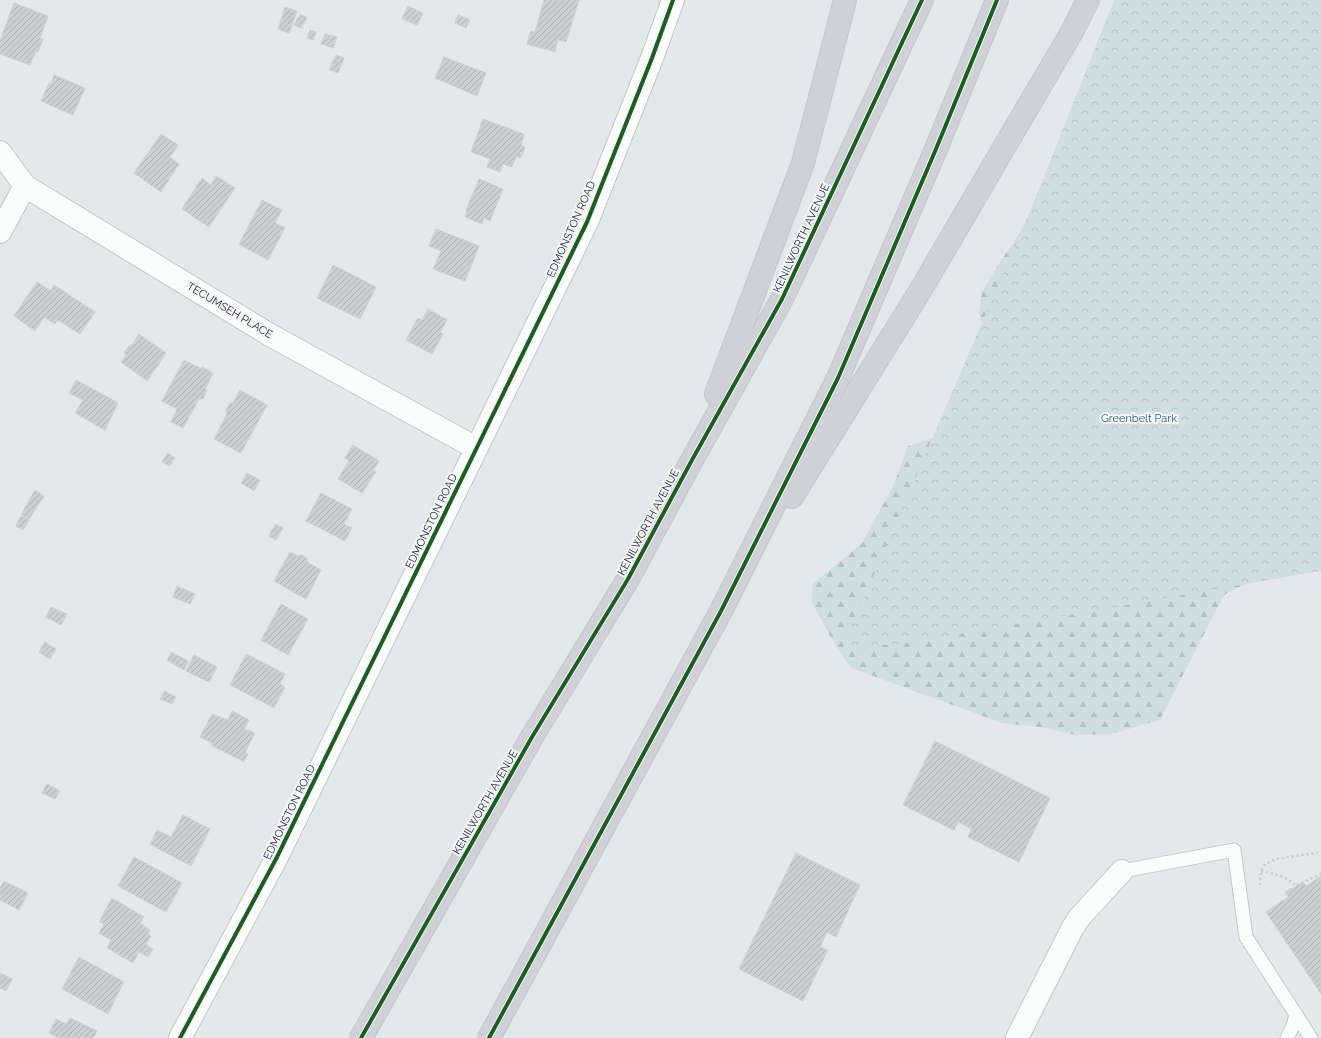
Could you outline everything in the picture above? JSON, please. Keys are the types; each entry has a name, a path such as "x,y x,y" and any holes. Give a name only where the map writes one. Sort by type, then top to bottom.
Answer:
{"main road":[{"path":"692,460 803,163 845,0"},
{"name":"KENILWORTH AVENUE","path":"361,1038 532,737 628,579 692,460 782,299 922,0"},
{"path":"489,1038 721,611 838,378 936,149 997,0"},
{"path":"721,611 920,291 1073,30 1088,0"}],"street":[{"name":"EDMONSTON ROAD","path":"180,1038 278,857 587,222 652,58 673,0"},
{"name":"TECUMSEH PLACE","path":"0,152 25,186 270,335 476,448"},
{"path":"0,232 25,186"},
{"path":"1017,1038 1072,928 1079,918 1122,871"}],"lane":[{"path":"1122,871 1234,850 1246,937 1311,1038"},
{"path":"1287,1038 1293,1026 1296,1015"}],"path":[{"path":"1260,886 1261,871 1265,864 1276,859 1321,852"},
{"path":"1261,871 1277,874 1290,880 1296,886 1321,874"}],"green space":[{"name":"Greenbelt Park","path":"1114,0 1321,0 1321,571 906,643 842,649 1036,197"},
{"name":"Greenbelt Park","path":"1321,0 1272,570 1224,595 1160,720 1111,734 1076,735 1040,727 1002,723 851,668 834,643 811,601 813,584 862,543 893,486 908,446 942,435 993,356 979,313 982,292 996,268 1054,182"}],"building":[{"path":"544,0 579,0 566,42 558,40 555,52 527,44 531,31 535,32"},
{"path":"14,3 48,16 40,38 43,39 38,52 36,51 30,65 0,54 0,41"},
{"path":"408,6 423,13 417,25 402,19"},
{"path":"285,7 297,11 289,33 278,29"},
{"path":"300,14 307,18 301,28 294,25"},
{"path":"458,15 470,20 466,28 455,23"},
{"path":"310,30 316,32 313,40 307,38"},
{"path":"325,34 337,37 333,48 321,44"},
{"path":"336,55 344,58 338,73 329,70"},
{"path":"444,57 486,73 477,96 435,78"},
{"path":"54,75 85,88 73,115 41,101 49,83 51,84"},
{"path":"483,119 524,134 521,145 525,147 521,158 516,156 512,167 503,164 500,172 487,167 490,159 471,152"},
{"path":"161,134 178,145 170,157 179,164 161,192 134,173"},
{"path":"216,176 235,188 209,227 182,209 202,178 211,185"},
{"path":"479,179 503,189 490,221 484,218 482,224 465,217 466,210"},
{"path":"262,200 282,210 275,223 285,228 268,260 239,244"},
{"path":"436,229 479,246 465,281 433,269 441,251 429,246"},
{"path":"333,265 376,287 360,319 317,298"},
{"path":"37,282 51,291 54,285 95,312 80,334 58,320 55,324 44,317 35,331 14,316"},
{"path":"428,309 447,320 440,332 443,334 432,354 406,340 418,318 422,320"},
{"path":"139,334 166,353 147,381 121,362 126,355 124,352 129,346 132,345"},
{"path":"184,360 201,369 202,367 213,373 205,389 207,390 203,399 199,399 183,428 171,422 177,409 162,401"},
{"path":"76,380 118,403 105,430 75,413 83,400 69,393"},
{"path":"240,390 267,405 241,453 214,439 227,414 226,410 230,403 233,403"},
{"path":"353,445 379,461 373,471 376,472 362,493 338,479 349,461 345,458"},
{"path":"168,453 175,458 170,466 162,462"},
{"path":"247,473 260,480 254,491 241,483"},
{"path":"35,490 44,496 29,519 21,515"},
{"path":"321,493 352,509 344,524 352,528 345,541 306,521"},
{"path":"21,516 29,520 23,530 16,526"},
{"path":"275,524 283,528 276,540 269,536"},
{"path":"290,552 298,556 302,555 307,558 307,562 321,570 306,599 274,581"},
{"path":"177,586 195,594 190,604 173,597"},
{"path":"281,604 308,619 288,655 261,640"},
{"path":"51,607 67,614 61,625 46,617"},
{"path":"45,642 56,649 50,659 39,652"},
{"path":"171,652 188,661 184,670 167,660"},
{"path":"246,654 285,674 280,684 285,687 274,708 230,685"},
{"path":"194,655 217,667 209,682 186,671"},
{"path":"165,691 176,697 172,704 160,699"},
{"path":"232,711 249,720 244,729 255,733 245,752 248,754 244,762 211,745 212,743 200,737 212,714 228,720"},
{"path":"935,741 1050,798 1019,862 968,837 972,829 958,822 954,830 903,805"},
{"path":"47,784 60,791 55,799 42,793"},
{"path":"183,815 210,829 191,866 150,844 157,830 171,837"},
{"path":"796,853 860,885 836,937 827,932 820,947 828,950 803,1001 739,969"},
{"path":"134,857 182,883 166,912 118,886"},
{"path":"1321,876 1321,994 1266,912 1288,897 1285,892 1303,882 1306,886"},
{"path":"4,881 28,893 19,910 0,900 0,888"},
{"path":"112,898 144,917 140,923 150,930 148,934 151,936 146,945 153,949 148,957 139,952 133,963 107,948 111,940 99,933 104,924 99,922"},
{"path":"79,957 124,982 108,1014 62,989"},
{"path":"0,973 12,979 6,991 0,988"},
{"path":"70,1018 97,1031 93,1038 58,1038 49,1033 56,1019 66,1024"}],"cycle path":[{"path":"180,1038 277,857 587,222 652,58 673,0"},
{"path":"361,1038 532,737 628,579 692,460 782,299 922,0"},
{"path":"489,1038 721,611 838,378 936,149 997,0"}]}
